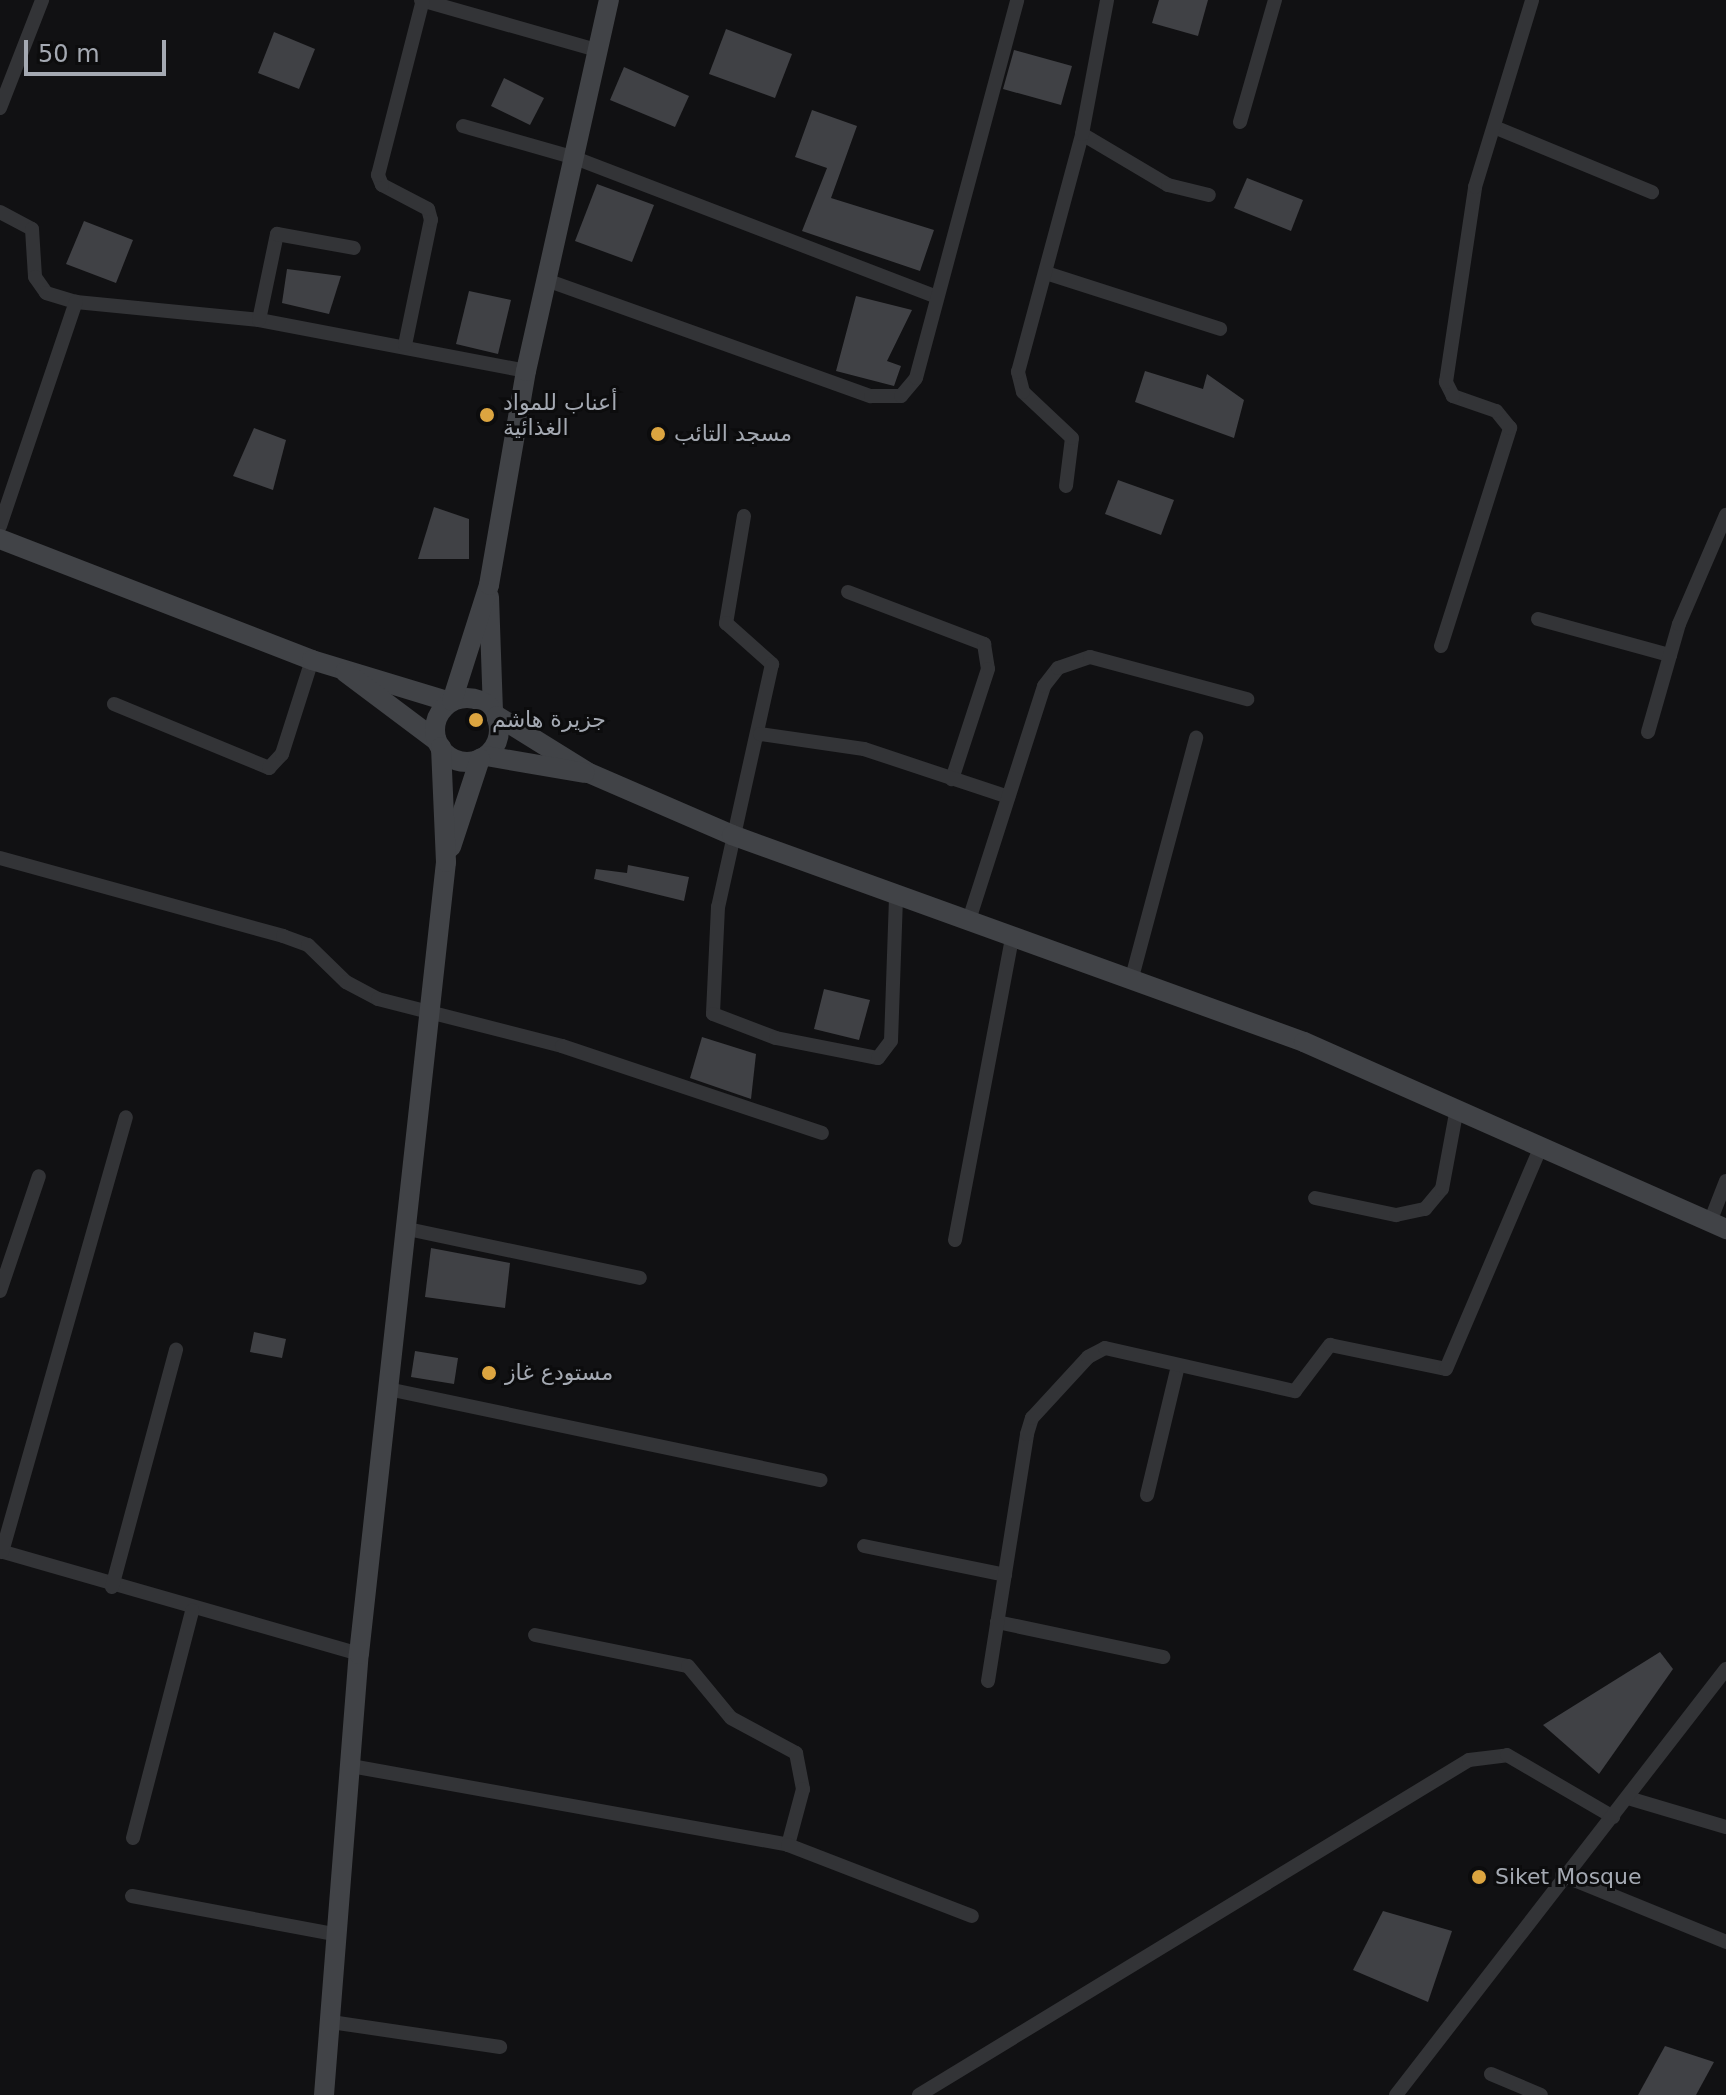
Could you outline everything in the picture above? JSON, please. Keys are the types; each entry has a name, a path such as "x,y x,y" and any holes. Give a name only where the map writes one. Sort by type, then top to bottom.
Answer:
{"main road":[{"path":"324,2095 359,1654 403,1228 446,862 437,720 451,702 489,585 526,371 549,281 609,0"},
{"path":"0,539 341,670 451,702 474,698 589,773 732,835 1012,939 1304,1042 1718,1226"},
{"path":"446,862 483,758 499,738 489,585"},
{"path":"341,670 458,760 483,758 589,773"}],"street":[{"path":"0,108 42,0"},
{"path":"405,345 431,220 428,209 382,185 378,175 422,0 597,50"},
{"path":"549,281 888,399 909,391 916,378 934,296 1017,0"},
{"path":"1066,486 1072,438 1023,392 1018,372 1082,134 1107,0"},
{"path":"1240,122 1275,0"},
{"path":"1441,646 1510,428 1496,411 1453,396 1446,382 1475,187 1532,0"},
{"path":"463,126 575,158 934,296"},
{"path":"1494,127 1652,192"},
{"path":"1082,134 1168,185 1209,195"},
{"path":"0,212 32,229 35,277 46,293 76,302 259,320 405,345 526,371"},
{"path":"259,320 277,234 354,248"},
{"path":"1046,273 1220,329"},
{"path":"0,526 76,302"},
{"path":"1648,732 1670,655 1726,515"},
{"path":"744,516 726,623 772,664 760,734 732,835 708,1000 723,1022 868,1060 885,1053 896,896"},
{"path":"848,592 984,644 988,669 952,779"},
{"path":"1538,619 1670,655"},
{"path":"968,923 1044,686 1076,658 1247,699"},
{"path":"114,704 269,768 282,754 312,660"},
{"path":"760,734 843,744 1008,797"},
{"path":"1131,981 1196,738"},
{"path":"0,858 283,936 324,956 359,991 562,1046 822,1133"},
{"path":"955,1240 1012,939"},
{"path":"1315,1198 1396,1215 1425,1209 1442,1189 1457,1108"},
{"path":"126,1117 1,1551 192,1611 359,1654"},
{"path":"988,1681 1032,1418 1097,1351 1295,1391 1330,1345 1446,1369 1541,1146"},
{"path":"0,1291 39,1176"},
{"path":"1718,1226 1726,1181"},
{"path":"403,1228 640,1278"},
{"path":"112,1587 176,1349"},
{"path":"1147,1495 1178,1366"},
{"path":"388,1389 821,1480"},
{"path":"864,1546 1005,1575"},
{"path":"133,1838 192,1611"},
{"path":"997,1622 1163,1657"},
{"path":"535,1635 688,1666 731,1718 796,1753 803,1789 788,1845"},
{"path":"1396,2095 1562,1875 1613,1817 1726,1669"},
{"path":"919,2095 1469,1760 1507,1755 1613,1817"},
{"path":"351,1766 788,1845 972,1916"},
{"path":"1628,1798 1726,1827"},
{"path":"1562,1875 1726,1942"},
{"path":"132,1896 338,1935"},
{"path":"331,2022 500,2047"},
{"path":"1491,2074 1541,2095"}],"building":[{"path":"1159,0 1208,0 1198,36 1152,23"},
{"path":"726,29 792,54 775,98 709,74"},
{"path":"274,32 315,49 299,89 258,73"},
{"path":"1014,50 1072,66 1061,105 1003,89"},
{"path":"624,67 689,96 675,127 610,100"},
{"path":"504,78 544,98 530,125 491,106"},
{"path":"812,110 857,126 831,198 934,230 920,271 802,231 827,168 795,157"},
{"path":"1247,178 1303,200 1291,231 1234,208"},
{"path":"597,184 654,205 632,262 575,241"},
{"path":"84,221 133,240 116,283 66,264"},
{"path":"287,269 341,276 329,314 282,303"},
{"path":"469,291 511,300 498,354 456,344"},
{"path":"856,296 912,310 887,361 901,366 894,386 836,371"},
{"path":"1145,371 1203,389 1207,374 1244,400 1234,438 1135,402"},
{"path":"254,428 286,440 273,490 233,476"},
{"path":"1118,480 1174,500 1161,535 1105,514"},
{"path":"434,507 469,519 469,559 418,559"},
{"path":"628,865 689,877 684,901 594,879 596,869 627,873"},
{"path":"824,989 870,1000 859,1040 814,1029"},
{"path":"702,1037 756,1054 751,1099 690,1078"},
{"path":"431,1248 510,1263 505,1308 425,1297"},
{"path":"254,1332 286,1339 282,1358 250,1352"},
{"path":"415,1351 458,1358 454,1384 411,1377"},
{"path":"1660,1652 1673,1669 1599,1774 1543,1725"},
{"path":"1383,1911 1452,1931 1428,2002 1353,1970"},
{"path":"1665,2046 1714,2062 1696,2095 1638,2095"}],"place":[{"name":"أعناب للمواد الغذائية","path":"487,415"},
{"name":"مسجد التائب","path":"658,434"},
{"name":"جزيرة هاشم","path":"476,720"},
{"name":"مستودع غاز","path":"489,1373"},
{"name":"Siket Mosque","path":"1479,1877"}]}
